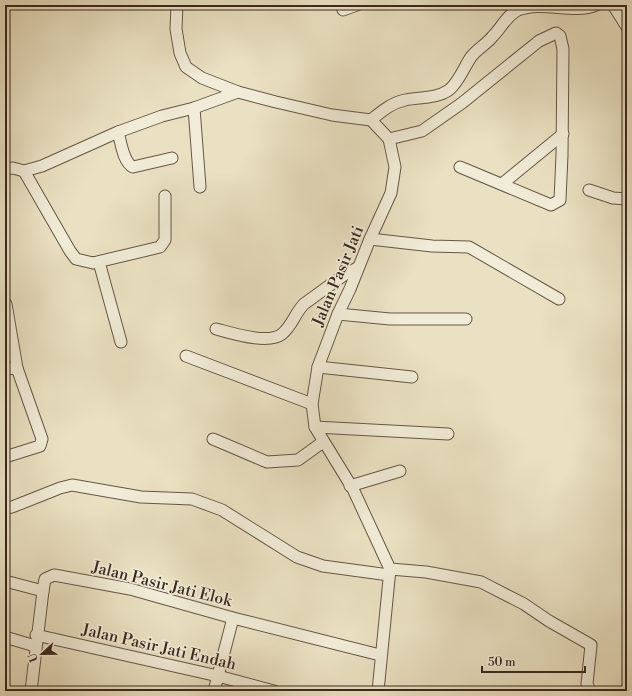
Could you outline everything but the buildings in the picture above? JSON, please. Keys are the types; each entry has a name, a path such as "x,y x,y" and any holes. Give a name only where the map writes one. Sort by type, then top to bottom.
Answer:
{"street":[{"path":"177,5 176,29 180,53 186,67 202,78 238,92 332,115 371,120 389,139 422,131 462,103 539,41 556,33 560,36 563,49 563,134 560,200 551,205 460,167"},
{"path":"343,10 357,5"},
{"path":"371,120 395,103 425,98 448,90 455,83 473,55 494,36 507,18 517,11 527,6 568,7 581,9 596,5"},
{"path":"613,5 627,27"},
{"path":"5,169 12,168 24,171 42,166 118,132 162,116 194,108 238,92"},
{"path":"194,108 200,187"},
{"path":"118,132 126,159 130,165 133,166 172,158"},
{"path":"502,184 563,134"},
{"name":"Jalan Pasir Jati","path":"389,139 394,167 391,193 357,268 318,367 312,404 315,427 350,486 390,572"},
{"path":"24,171 70,252 76,259 93,263 160,247 165,240 164,196"},
{"path":"589,190 613,198 627,200"},
{"path":"370,239 432,246 469,247 558,299"},
{"path":"99,262 121,342"},
{"path":"216,329 259,338 277,336 289,326 299,309 304,304 344,275 357,268"},
{"path":"5,304 17,368 42,439 40,446 5,457"},
{"path":"338,314 390,319 466,319"},
{"path":"186,356 312,404"},
{"path":"318,367 412,377"},
{"path":"5,369 17,368"},
{"path":"315,427 448,434"},
{"path":"213,439 267,462 298,460 323,442"},
{"path":"350,486 400,471"},
{"path":"5,508 12,507 60,488 72,485 141,497 192,499 222,510 297,557 323,566 390,572 426,572 481,582 524,604 549,622 591,645 587,684 590,691"},
{"path":"378,691 380,655 390,572"},
{"name":"Jalan Pasir Jati Elok","path":"31,691 36,641 45,579 54,575 130,589 233,618 380,655"},
{"path":"5,581 43,591"},
{"path":"214,691 233,618"},
{"name":"Jalan Pasir Jati Endah","path":"5,638 36,641 218,676 274,691"}]}
